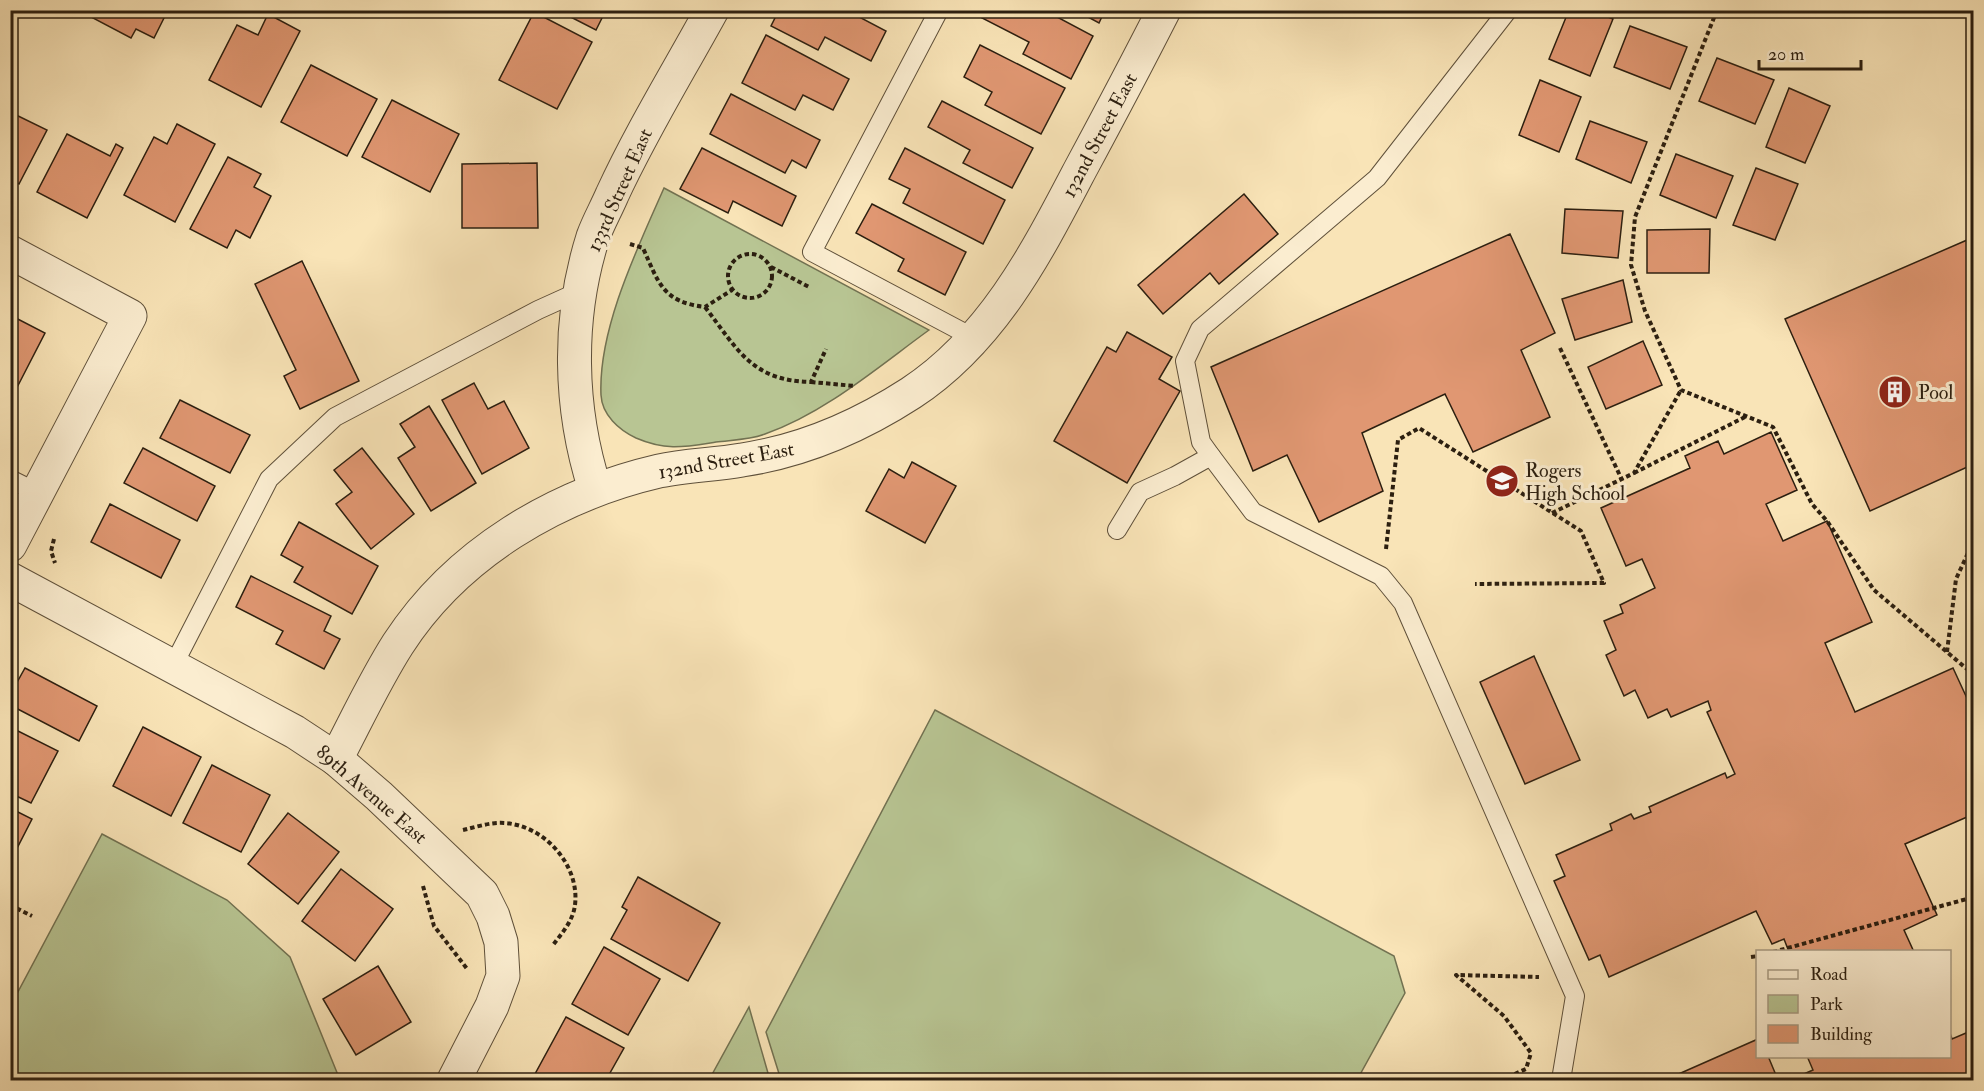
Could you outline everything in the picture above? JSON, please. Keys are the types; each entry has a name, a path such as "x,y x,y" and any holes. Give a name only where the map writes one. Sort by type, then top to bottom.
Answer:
{"street":[{"name":"133rd Street East","path":"595,489 577,407 574,340 580,291 594,236 625,166 712,10"},
{"name":"132nd Street East","path":"336,759 399,643 426,608 463,570 502,539 546,511 595,489 661,470 744,460 800,447 854,426 913,391 974,338 1006,300 1038,249 1164,10"},
{"path":"10,252 130,316 24,486 10,545"},
{"name":"89th Avenue East","path":"10,579 295,732 336,759 482,894 493,916 501,942 503,976 492,1006 454,1080"}],"lane":[{"path":"939,10 812,252 974,338"},
{"path":"1508,10 1377,178 1200,329 1185,361 1201,442 1253,512 1381,576 1403,603 1575,996 1561,1080"},
{"path":"173,666 268,479 335,417 580,291"},
{"path":"1118,530 1140,492 1211,456"}],"path":[{"path":"1717,10 1635,217 1631,265 1645,310 1681,390 1773,427 1812,504 1827,521 1874,590 1974,675"},
{"path":"630,244 643,248 665,293 677,301 705,307 730,341 765,374 788,382 811,382 826,349"},
{"path":"771,267 771,281 764,293 751,298 737,295 732,290 727,275 728,268 738,256 753,253 767,261 771,267 809,287"},
{"path":"705,307 732,290"},
{"path":"1560,348 1622,480"},
{"path":"1634,473 1681,390"},
{"path":"1552,513 1746,416"},
{"path":"1381,576 1385,560 1398,440 1419,428 1581,531 1604,583 1475,584"},
{"path":"56,532 51,551 54,562 61,568"},
{"path":"1947,653 1956,579 1974,540"},
{"path":"460,830 503,822 526,827 551,844 566,861 574,883 575,906 567,927 553,945"},
{"path":"421,878 426,904 434,926 445,943 460,957 470,975"},
{"path":"1777,950 1974,897"},
{"path":"10,905 32,916"},
{"path":"1751,957 1756,956"},
{"path":"1501,1080 1526,1069 1532,1053 1504,1016 1456,975 1567,977"}],"green space":[{"path":"664,188 929,330 830,402 765,434 747,439 675,447 657,445 630,435 612,421 604,409 601,395 602,370 606,343 622,289"},
{"path":"935,710 1394,956 1405,993 1357,1080 781,1080 766,1032"},
{"path":"102,834 227,900 290,957 340,1080 11,1080 11,1005"},
{"path":"749,1007 770,1080 709,1080"}],"building":[{"path":"94,10 168,10 154,38 136,29 131,38 91,17"},
{"path":"557,10 606,10 596,30"},
{"path":"779,10 846,10 886,31 871,61 825,37 818,50 771,26"},
{"path":"986,10 1044,10 1093,36 1071,79 1023,54 1029,42 982,18"},
{"path":"1075,10 1105,10 1099,23"},
{"path":"1569,10 1591,10 1613,19 1590,76 1549,59"},
{"path":"534,12 592,42 557,109 499,80"},
{"path":"268,14 300,31 261,107 209,80 237,25 258,35"},
{"path":"1630,26 1687,47 1670,89 1614,67"},
{"path":"766,35 849,79 833,110 803,95 795,110 742,83"},
{"path":"980,45 1065,88 1041,134 985,105 992,92 964,77"},
{"path":"1717,58 1774,80 1755,124 1699,101"},
{"path":"311,65 377,99 347,156 281,122"},
{"path":"1540,80 1581,97 1559,152 1519,135"},
{"path":"1789,88 1830,106 1805,163 1766,147"},
{"path":"731,94 820,140 806,168 792,160 785,173 710,134"},
{"path":"392,100 459,134 430,192 362,157"},
{"path":"942,101 1033,148 1012,188 963,163 970,150 928,127"},
{"path":"10,112 47,130 19,184 10,179"},
{"path":"1590,121 1647,142 1631,183 1576,159"},
{"path":"177,124 215,144 175,222 124,195 154,137 167,144"},
{"path":"67,134 110,156 116,144 123,148 87,218 37,192"},
{"path":"702,148 796,196 782,226 733,201 728,213 680,189"},
{"path":"905,148 1005,200 983,244 903,203 910,189 889,179"},
{"path":"1676,154 1733,176 1716,218 1660,195"},
{"path":"228,157 261,174 254,187 271,196 250,238 236,230 227,248 190,229"},
{"path":"537,163 538,228 462,228 462,164"},
{"path":"1756,168 1798,184 1775,240 1733,225"},
{"path":"1244,194 1278,234 1219,284 1210,273 1163,314 1138,285"},
{"path":"872,204 966,252 945,295 898,271 904,259 856,233"},
{"path":"1565,209 1623,211 1618,258 1562,253"},
{"path":"1710,229 1709,273 1647,273 1647,230"},
{"path":"1510,234 1555,333 1521,350 1550,417 1473,452 1445,394 1362,433 1383,491 1319,522 1287,455 1253,471 1211,367"},
{"name":"Pool","path":"1974,237 1974,464 1870,511 1785,319"},
{"path":"302,261 359,381 300,409 284,376 296,370 255,284"},
{"path":"1623,280 1632,322 1575,340 1562,299"},
{"path":"10,315 45,333 10,401"},
{"path":"1127,332 1172,357 1159,379 1180,391 1127,483 1054,441 1107,347 1116,352"},
{"path":"1643,341 1662,385 1606,409 1588,367"},
{"path":"474,383 488,409 504,401 529,448 482,474 442,400"},
{"path":"180,400 250,435 230,473 160,438"},
{"path":"429,406 476,483 431,511 398,458 415,447 400,424"},
{"path":"1771,432 1797,490 1766,504 1783,541 1827,521 1872,622 1825,643 1855,712 1953,668 1971,707 1974,705 1974,814 1905,844 1937,915 1904,930 1913,950 1788,950 1784,939 1772,944 1756,911 1609,977 1600,955 1589,960 1554,881 1565,876 1556,855 1612,830 1610,824 1631,814 1634,819 1651,812 1649,807 1725,773 1727,778 1735,774 1707,712 1711,710 1708,701 1671,717 1667,709 1648,718 1635,690 1624,696 1606,655 1616,650 1604,621 1623,613 1620,605 1655,588 1642,559 1626,566 1601,508 1690,468 1685,456 1718,441 1724,454"},
{"path":"143,448 215,486 197,521 124,483"},
{"path":"362,448 414,514 371,549 336,504 352,492 334,470"},
{"path":"912,462 956,486 925,543 866,511 889,469 904,478"},
{"path":"110,504 180,540 161,578 91,542"},
{"path":"299,522 378,566 352,614 294,582 303,567 281,555"},
{"path":"251,576 331,616 324,631 340,639 324,669 276,644 283,631 236,607"},
{"path":"1534,656 1580,760 1525,784 1480,682"},
{"path":"25,668 97,706 79,741 10,705 10,695"},
{"path":"10,727 58,751 31,803 10,793"},
{"path":"143,727 201,757 171,816 113,786"},
{"path":"212,765 270,795 241,852 183,823"},
{"path":"10,808 32,819 13,856 10,855"},
{"path":"288,813 339,852 298,904 248,864"},
{"path":"341,869 393,909 355,961 302,921"},
{"path":"638,877 720,923 688,981 611,939 627,910 622,907"},
{"path":"604,947 660,979 628,1035 572,1004"},
{"path":"378,966 411,1022 356,1055 323,999"},
{"path":"566,1017 624,1048 606,1080 546,1080 535,1074"},
{"path":"1966,1033 1974,1049 1974,1080 1790,1080 1813,1070 1808,1058 1951,1058 1951,1036 1952,1039"},
{"path":"1756,1040 1756,1058 1769,1058 1778,1080 1665,1080"}],"place":[{"name":"Pool","path":"1895,392"},
{"name":"Rogers High School","path":"1502,481"}]}
